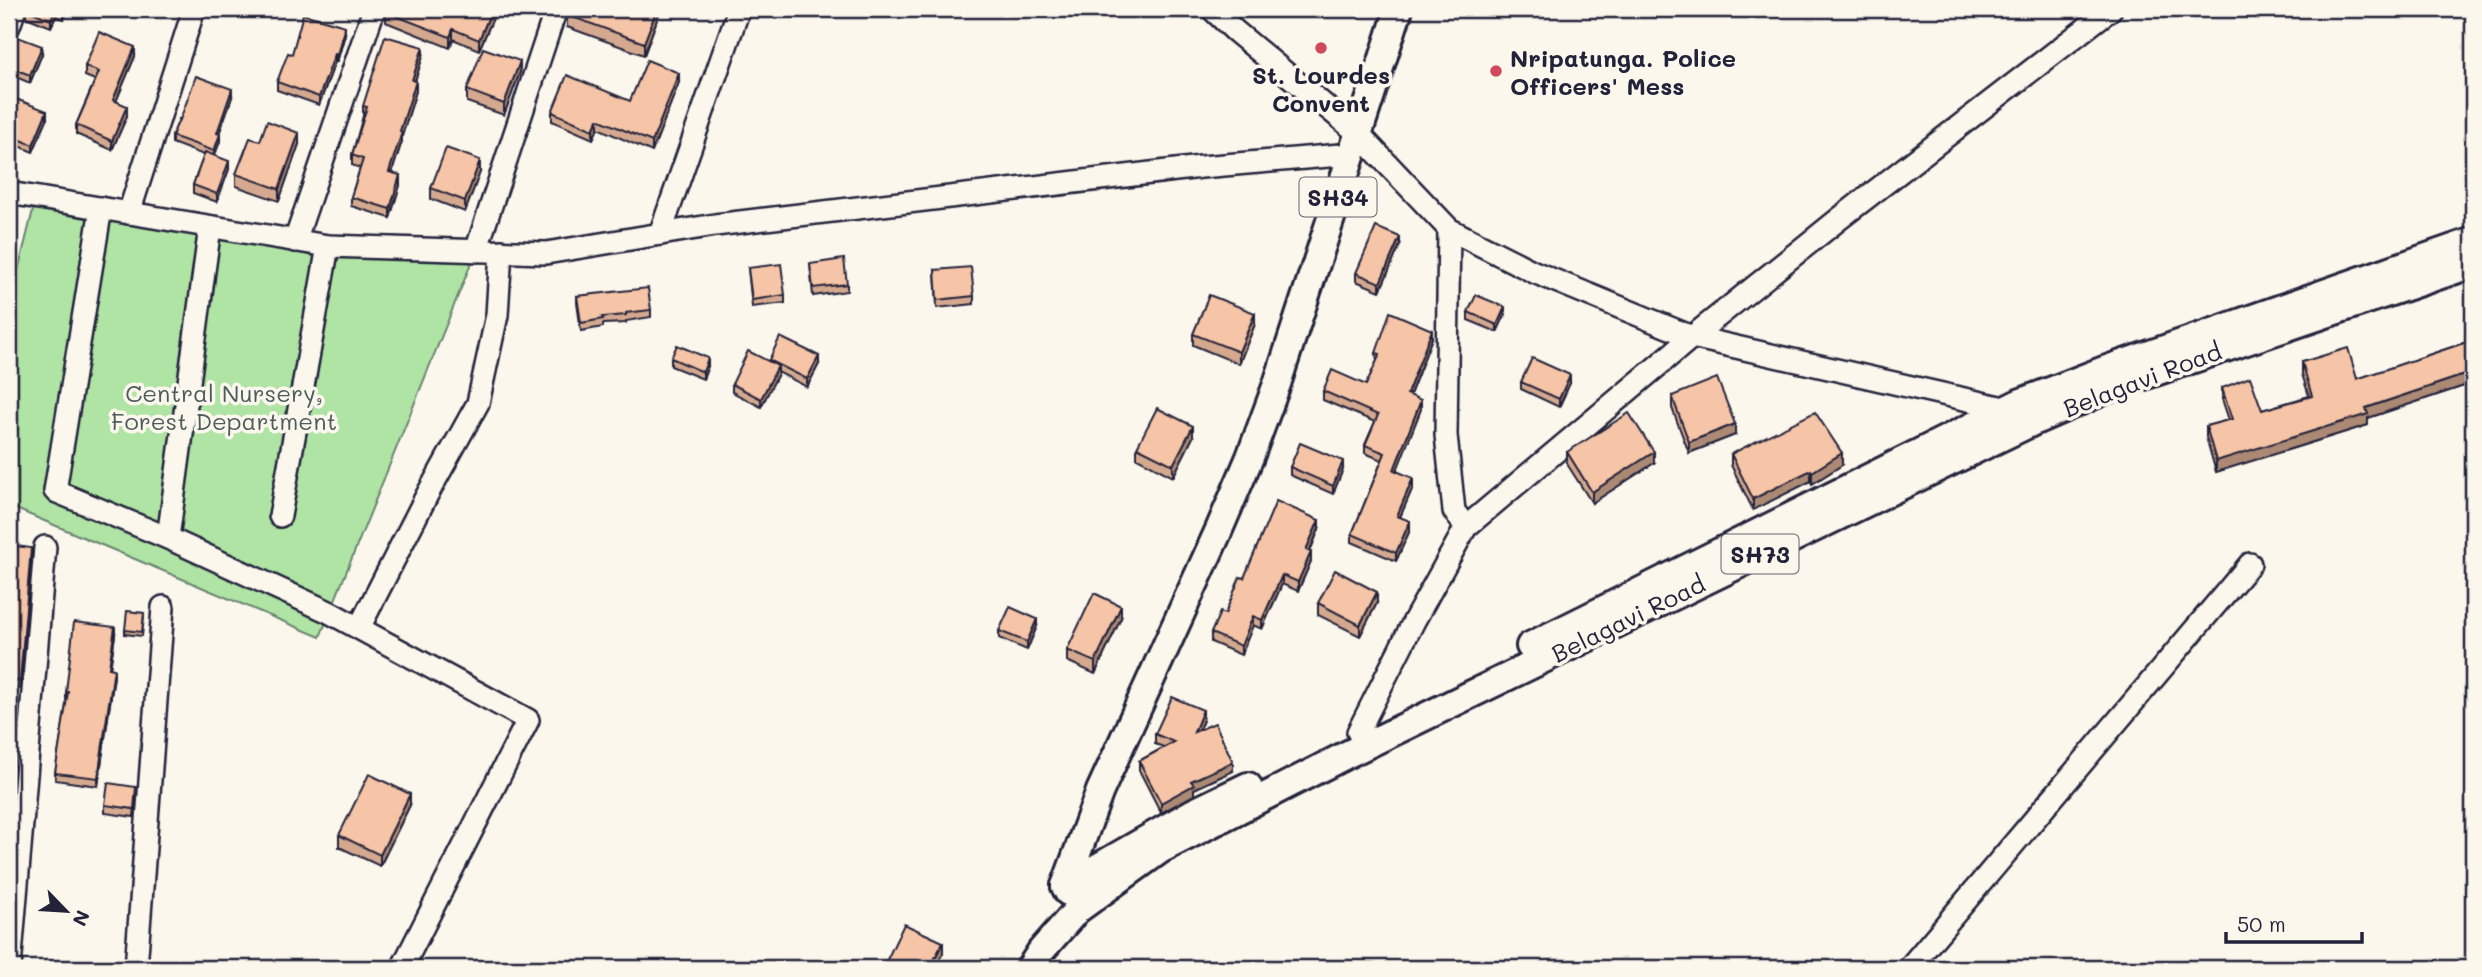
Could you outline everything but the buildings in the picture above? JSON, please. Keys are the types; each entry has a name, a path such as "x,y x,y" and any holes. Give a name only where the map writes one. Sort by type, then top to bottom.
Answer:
{"main road":[{"name":"SH34","path":"1071,898 1100,791 1219,532 1277,384 1399,9"},
{"path":"1071,898 1192,813 2008,409 2107,369 2473,242"},
{"name":"Belagavi Road","path":"1071,898 1348,754 2037,419 2117,384 2473,264"},
{"name":"SH73","path":"1030,968 1071,898"}],"street":[{"path":"9,26 15,9"},
{"path":"129,213 194,9"},
{"path":"295,241 374,9"},
{"path":"476,251 556,9"},
{"path":"660,234 740,9"},
{"path":"1212,9 1449,229 1534,272 1692,337 2008,409"},
{"path":"1358,732 1414,621 1466,527 1692,337 1839,219 2111,9"},
{"path":"9,193 328,246 546,253 715,225 1200,167 1356,144"},
{"path":"101,208 55,491 168,538 329,612 528,720 401,968"},
{"path":"168,538 210,227"},
{"path":"1449,229 1446,435 1454,511 1466,527"},
{"path":"280,516 328,246"},
{"path":"359,628 478,403 497,315 501,251"},
{"path":"10,968 45,547"},
{"path":"1909,968 2250,564"},
{"path":"136,968 163,607"}],"green space":[{"name":"Central Nursery, Forest Department","path":"36,198 328,246 476,251 320,637 9,506 9,307"}],"place":[{"name":"St. Lourdes Convent","path":"1321,48"},
{"name":"Nripatunga. Police Officers' Mess","path":"1496,71"}]}
